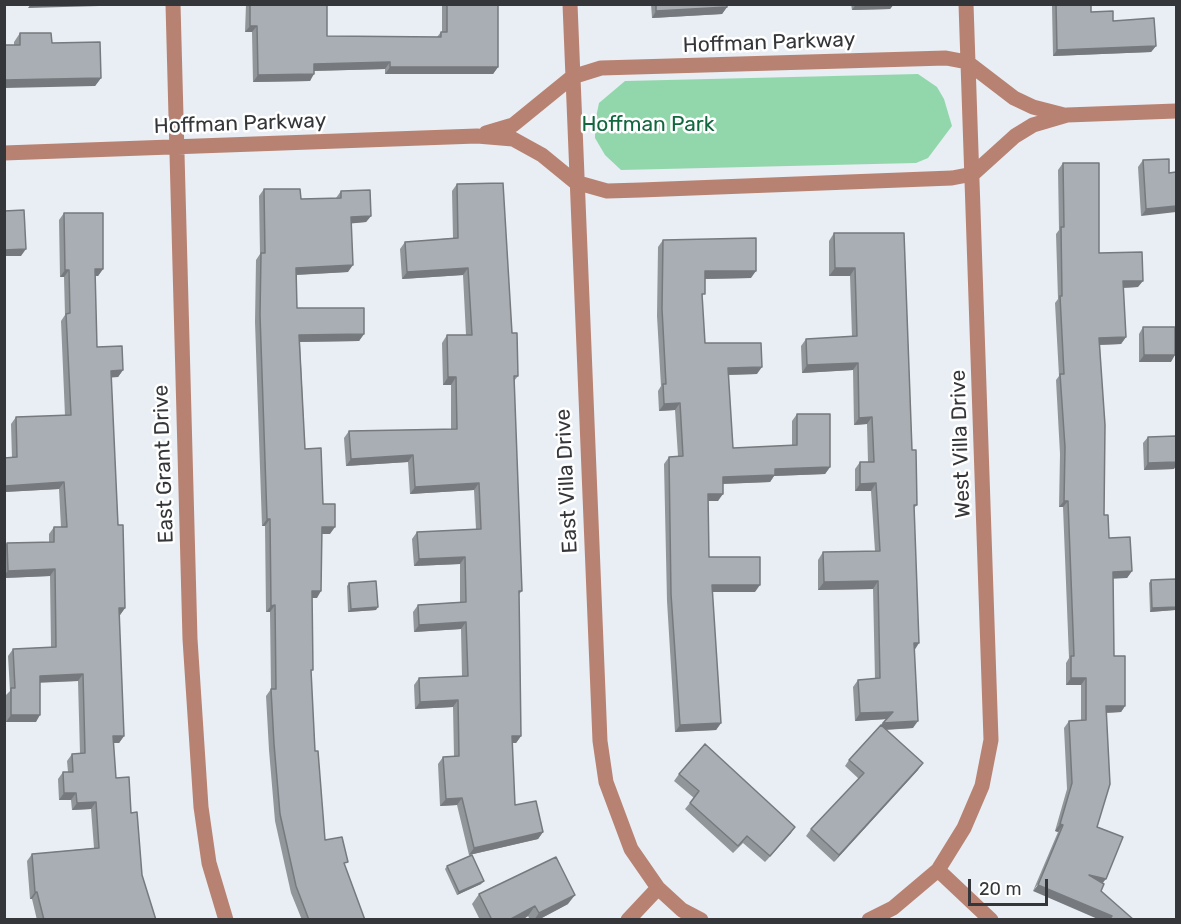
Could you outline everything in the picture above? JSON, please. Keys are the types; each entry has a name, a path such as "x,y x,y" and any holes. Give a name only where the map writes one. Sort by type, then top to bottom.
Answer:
{"street":[{"name":"East Grant Drive","path":"173,4 190,639 199,784 209,862 226,920"},
{"name":"East Villa Drive","path":"570,4 575,182 600,741 606,782 631,849 658,888 682,910 701,920"},
{"name":"West Villa Drive","path":"938,870 964,828 982,786 991,740 966,4"},
{"name":"Hoffman Parkway","path":"477,135 513,125 572,77 601,68 946,58 968,62"},
{"path":"968,62 1014,98 1033,107 1067,115"},
{"path":"973,174 1015,136 1033,125 1067,115 1176,111"},
{"name":"Hoffman Parkway","path":"4,153 477,135 513,139 542,155 575,182 607,191 907,181 973,174"},
{"path":"869,920 893,908 938,870 991,920"},
{"path":"628,920 658,888"}],"green space":[{"name":"Hoffman Park","path":"918,74 937,87 944,99 952,126 928,158 916,163 621,170 605,155 595,138 595,122 599,103 625,81"}],"building":[{"path":"250,4 327,4 327,36 441,37 441,32 447,32 447,4 498,4 498,67 390,67 390,62 314,64 314,74 258,75 257,26 250,26"},
{"path":"656,4 727,4 727,7 656,11"},
{"path":"1056,4 1091,4 1091,12 1113,11 1113,21 1154,18 1156,46 1057,50"},
{"path":"20,33 51,33 52,43 100,42 101,78 4,80 4,45 20,45"},
{"path":"1169,159 1169,173 1176,172 1176,206 1146,209 1143,160"},
{"path":"1063,163 1099,163 1099,253 1142,252 1143,281 1123,281 1126,337 1099,338 1105,425 1104,515 1108,515 1109,538 1130,537 1132,571 1113,572 1114,656 1125,656 1125,706 1106,706 1110,784 1097,827 1123,837 1106,879 1089,875 1104,884 1101,891 1134,920 1109,920 1112,916 1038,885 1063,825 1060,824 1072,783 1069,721 1086,720 1086,678 1071,678 1071,656 1074,656 1068,501 1064,501 1065,447 1060,374 1064,374 1060,296 1062,296 1061,227 1064,227"},
{"path":"503,183 512,333 517,333 518,376 514,376 522,591 519,591 521,736 512,736 515,805 536,801 543,832 474,848 462,798 446,799 443,757 459,756 458,700 420,702 419,678 468,676 466,622 419,625 418,605 466,602 465,557 419,559 417,532 481,529 479,483 415,487 413,455 351,459 349,431 457,429 456,377 448,377 447,335 472,335 468,268 407,272 405,242 458,238 457,184"},
{"path":"264,189 300,189 301,199 341,198 341,191 370,190 371,216 351,217 353,265 296,268 297,308 364,308 364,334 299,335 305,449 321,448 323,504 335,504 335,527 322,527 321,591 312,591 313,670 311,670 315,751 318,751 325,840 342,837 348,862 344,863 365,920 309,920 296,886 280,814 271,689 276,689 275,605 271,606 270,519 267,519 260,315 261,253 265,253"},
{"path":"24,210 26,249 4,250 4,211"},
{"path":"64,213 103,213 103,269 95,269 97,347 122,346 123,370 111,371 118,525 123,525 125,608 119,608 124,736 113,736 116,778 129,777 131,813 137,812 142,875 156,920 44,920 37,892 35,892 32,854 99,848 96,802 77,803 76,793 64,793 63,772 73,772 72,754 85,753 83,674 40,676 40,715 11,715 11,688 15,688 13,649 56,647 55,569 8,571 7,543 54,542 54,527 67,527 64,482 5,486 4,458 17,457 16,417 71,415 66,314 70,313 69,270 65,270"},
{"path":"834,233 904,233 912,450 916,450 917,505 914,505 919,643 914,643 918,721 883,723 893,712 860,713 858,680 880,678 878,581 824,582 823,552 880,551 876,483 860,484 860,462 874,462 872,417 859,418 858,363 807,365 806,339 857,336 855,268 835,268"},
{"path":"756,238 756,271 705,271 705,294 702,294 705,343 761,343 762,367 728,368 733,448 797,445 797,414 830,414 830,467 775,469 775,475 723,477 723,494 708,494 709,557 760,557 760,585 712,585 721,723 680,725 671,594 669,457 683,456 680,403 664,404 663,384 666,384 662,309 663,240"},
{"path":"1143,327 1175,327 1175,355 1144,355"},
{"path":"1176,436 1176,462 1148,463 1148,437"},
{"path":"1176,579 1176,607 1152,608 1151,580"},
{"path":"376,581 378,607 351,609 349,583"},
{"path":"881,725 923,763 839,855 811,829 864,773 849,760"},
{"path":"705,744 795,827 770,856 747,836 738,846 690,803 699,791 679,774"},
{"path":"472,855 484,881 459,892 447,866"},
{"path":"556,857 575,895 539,913 535,906 509,920 492,920 479,894"}]}
